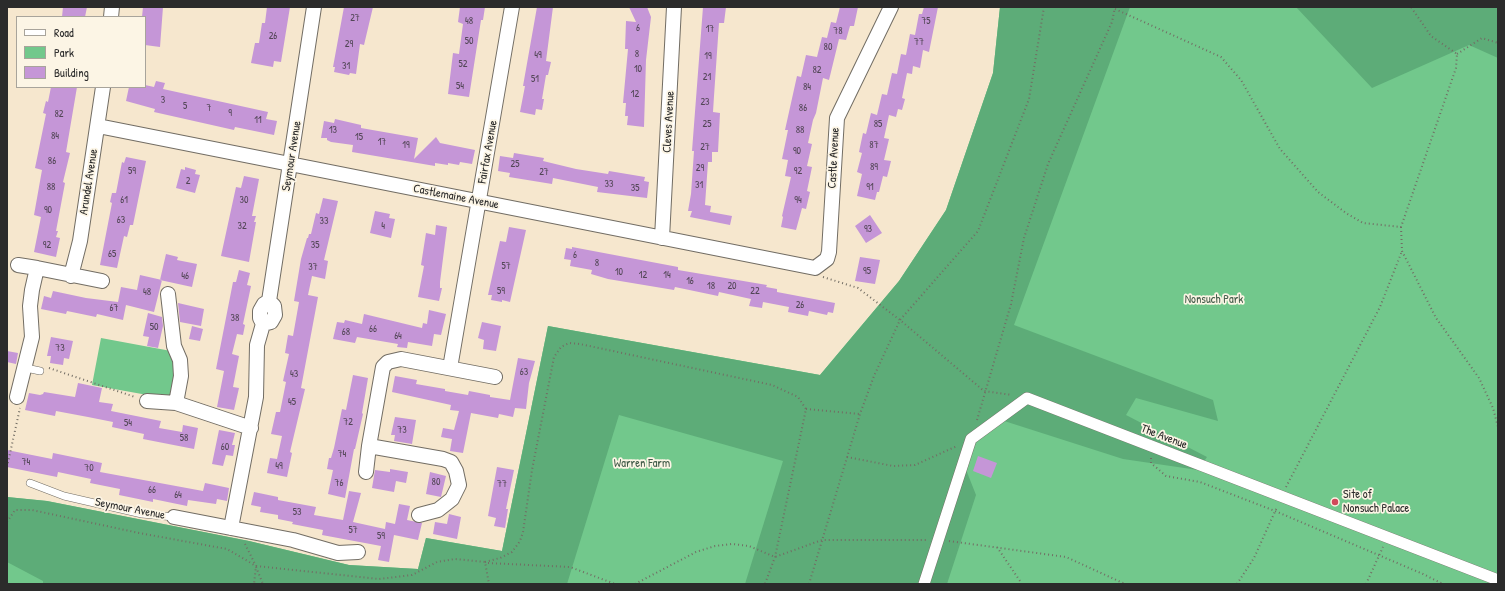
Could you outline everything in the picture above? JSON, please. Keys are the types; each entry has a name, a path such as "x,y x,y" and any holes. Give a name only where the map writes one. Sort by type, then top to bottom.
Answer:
{"street":[{"name":"Fairfax Avenue","path":"450,368 512,7"},
{"name":"Cleves Avenue","path":"662,238 674,7"},
{"name":"Castle Avenue","path":"815,268 827,259 829,252 837,118 891,7"},
{"name":"Seymour Avenue","path":"232,528 256,398 258,345 263,324 271,322 275,315 274,306 269,301 315,8"},
{"name":"Arundel Avenue","path":"71,276 80,241 103,88"},
{"name":"Castlemaine Avenue","path":"98,126 815,268"},
{"path":"18,265 102,281"},
{"path":"18,397 26,368 32,337 31,298 36,268"},
{"path":"168,294 174,346 180,360 181,376 176,403"},
{"path":"366,472 383,367 388,362 401,359 495,377"},
{"path":"924,584 971,439 1027,398"},
{"name":"The Avenue","path":"1027,398 1281,498 1498,580"},
{"path":"147,401 176,403 251,428"},
{"path":"370,446 443,459 451,462 456,471 459,485 452,499 438,510 419,515"},
{"name":"Seymour Avenue","path":"174,517 293,540 338,553 358,552"}],"lane":[{"path":"26,368 40,371"},
{"name":"Seymour Avenue","path":"30,483 64,496 142,514 174,517"}],"path":[{"path":"809,584 860,414 874,376 900,320 978,231 1029,99 1044,7"},
{"path":"1411,7 1431,36 1457,54"},
{"path":"847,458 893,466 915,465 971,439 984,391 1012,304 1024,238 1048,164 1112,22 1115,8 1221,57 1241,80 1280,148 1318,192 1346,213 1363,223 1401,227"},
{"path":"1457,54 1482,38 1498,43"},
{"path":"1237,584 1254,558 1281,498 1380,307 1402,250 1401,227 1456,68 1457,54"},
{"path":"1402,250 1436,318 1479,378 1493,408 1498,427"},
{"path":"815,268 825,278 858,288 900,320 984,391 1027,398"},
{"path":"485,562 500,558 512,552 522,536 532,470 554,357 561,347 569,344 580,344 772,385 798,397 806,409 775,557 765,584"},
{"path":"40,371 50,367 147,401"},
{"path":"7,467 22,403 18,397"},
{"path":"806,409 860,414"},
{"path":"1152,447 1151,463 1166,476 1200,482 1275,511 1423,574 1443,584"},
{"path":"7,522 15,510 32,510 227,550 256,566 379,579 412,575 437,562 455,558 485,562 570,567 615,584"},
{"path":"232,528 244,540 246,549 256,566 263,584"},
{"path":"1366,584 1387,538"},
{"path":"635,584 696,552 715,546 732,544 749,546 775,557 822,540 938,540 1066,557 1125,584"},
{"path":"997,547 1022,584"},
{"path":"485,562 488,584"},
{"path":"254,584 256,566"}],"green space":[{"name":"Nonsuch Park","path":"1000,7 1498,7 1498,584 7,584 7,497 47,501 249,541 349,565 418,569 426,538 502,551 548,326 820,375 899,281 946,210 993,73"},
{"path":"1000,7 1130,7 1014,325 1213,400 1218,421 1136,398 1126,415 1207,457 1198,470 1123,459 998,419 961,457 976,495 947,584 745,584 783,461 619,415 567,584 43,584 43,581 7,562 7,497 47,501 249,541 349,565 418,569 426,538 502,551 548,326 820,375 899,281 946,210 993,73"},
{"path":"1296,7 1498,7 1498,58 1469,45 1372,88"},
{"path":"101,338 171,351 177,362 172,392 170,395 164,398 92,385"}],"building":[{"path":"63,7 87,7 85,16 62,16"},
{"path":"143,7 163,7 160,47 146,45 146,16 142,16"},
{"path":"267,7 290,7 281,62 274,61 273,67 251,63 255,43 259,43 262,23 265,23"},
{"path":"344,7 373,7 364,45 360,44 356,74 350,73 349,75 334,72 335,67 333,67"},
{"path":"460,7 485,7 483,20 481,20 469,97 448,94 453,53 459,54 463,24 458,22"},
{"path":"537,7 553,7 546,61 551,62 548,75 546,75 542,99 544,99 542,110 536,109 535,115 520,112"},
{"path":"629,7 647,7 651,17 646,60 644,127 627,125 628,116 625,116 626,103 623,103 628,49 625,49 626,21 636,22"},
{"path":"703,7 726,7 724,23 719,23 713,112 720,113 718,152 712,152 712,162 708,162 705,205 711,206 710,212 732,216 730,225 690,217 692,211 688,211 691,194 694,151 692,151"},
{"path":"840,7 858,7 854,26 850,26 846,40 839,39 829,80 823,78 808,143 812,144 807,166 812,167 807,191 810,192 806,209 802,208 796,230 781,227 791,177 785,176 788,160 782,159 788,130 785,130 797,76 801,77 806,55 817,57 822,37 827,38 831,22 836,23"},
{"path":"924,7 938,7 929,52 923,50 920,68 913,66 912,74 907,73 902,98 905,99 902,110 898,109 896,117 889,115 884,138 889,139 884,160 891,161 887,177 883,176 879,192 877,192 875,200 857,196 862,174 857,172 862,153 859,152 863,133 866,134 871,113 877,115 882,94 887,95 892,73 897,74 901,54 906,55 910,34 915,35 919,14 922,14"},
{"path":"156,81 165,83 163,89 268,112 266,119 277,121 274,135 235,127 234,130 154,112 155,109 126,101 129,88 146,88 146,85 154,87"},
{"path":"51,88 77,88 66,152 70,153 63,182 65,183 56,231 58,231 56,237 60,238 56,257 34,252 41,217 34,215 42,170 35,168 46,114 43,113 46,101 48,102"},
{"path":"335,119 361,125 361,128 418,138 414,159 436,137 440,143 475,150 472,164 460,162 459,165 435,163 435,166 352,152 353,145 331,142 327,140 327,138 321,138 324,121 334,123"},
{"path":"514,153 544,158 543,161 576,169 608,174 609,171 645,177 644,181 649,182 647,198 597,192 598,187 553,178 552,184 509,177 510,173 498,171 500,156 513,158"},
{"path":"126,157 146,161 133,225 130,225 127,237 124,236 117,268 100,265 112,203 110,202 112,193 116,193 122,162 124,163"},
{"path":"185,167 196,170 195,174 200,175 195,193 176,188 181,169 185,170"},
{"path":"244,176 259,179 252,216 256,216 254,222 256,222 249,262 221,256 236,187 241,188"},
{"path":"323,198 338,201 324,260 328,261 325,279 312,276 308,295 318,297 301,388 305,389 290,452 292,453 287,477 267,473 270,458 277,459 282,436 271,434 276,412 280,412 286,382 283,381 289,354 285,353 288,335 293,336 299,302 294,301 301,259 307,238 309,234 311,234 316,213 319,214"},
{"path":"375,211 390,214 389,218 395,219 391,238 370,233"},
{"path":"870,215 882,233 866,243 855,226"},
{"path":"436,225 447,227 440,282 440,288 442,288 439,301 418,297 424,266 421,265 426,233 435,235"},
{"path":"509,227 526,230 510,302 502,300 502,302 491,300 492,295 488,295 500,241 506,242"},
{"path":"572,247 678,267 678,270 767,285 766,287 777,289 777,292 835,303 833,313 828,312 827,315 809,311 808,316 788,312 789,307 763,302 762,308 749,306 751,299 719,292 718,296 675,287 674,290 608,279 591,274 592,270 570,266 571,260 564,259 566,248 572,249"},
{"path":"166,254 178,257 177,260 197,264 192,287 160,280"},
{"path":"860,257 880,260 875,284 855,281"},
{"path":"239,270 250,273 247,285 251,286 243,324 245,325 243,335 237,334 232,354 239,356 233,387 239,388 234,410 217,407 224,371 216,369 233,282 236,282"},
{"path":"140,275 162,280 154,312 126,305 123,320 97,314 96,317 67,311 66,314 41,309 44,296 51,298 53,291 86,298 118,302 121,287 137,290"},
{"path":"178,303 204,309 201,326 180,322"},
{"path":"429,310 446,314 441,335 434,334 432,346 408,342 407,348 397,347 398,344 357,337 355,343 333,339 337,322 344,323 345,320 362,324 364,314 422,328 423,323 427,324"},
{"path":"148,313 162,317 163,326 158,348 147,346 149,337 143,336"},
{"path":"482,322 501,326 496,351 483,349 484,340 478,338"},
{"path":"192,326 203,329 200,341 189,339"},
{"path":"51,337 73,341 69,359 64,358 63,365 50,363 51,356 47,356"},
{"path":"7,351 18,353 16,364 7,362"},
{"path":"518,358 535,361 529,383 526,409 515,408 513,417 499,414 498,418 471,413 463,453 450,451 452,439 441,437 443,428 454,430 459,411 450,410 451,405 392,392 395,376 417,380 416,384 445,389 445,391 468,395 469,391 490,395 490,397 510,400"},
{"path":"353,375 368,378 363,414 354,449 345,498 328,494 333,470 327,469 329,458 331,458 334,448 342,409 346,410"},
{"path":"78,383 102,388 99,402 113,404 111,411 161,421 159,428 182,432 183,425 198,428 194,449 143,439 144,434 112,427 113,422 56,411 55,416 25,410 29,393 40,395 44,392 75,397"},
{"path":"395,417 416,420 412,444 394,441 395,435 391,435"},
{"path":"219,430 235,433 232,445 235,445 233,456 226,455 223,466 212,464"},
{"path":"7,450 52,459 53,453 102,463 100,472 203,491 205,483 229,488 227,501 217,499 216,504 188,500 187,506 153,499 153,502 119,495 120,489 90,483 91,479 58,472 57,477 7,467"},
{"path":"978,456 997,463 991,478 973,471"},
{"path":"497,467 514,470 506,509 508,509 505,528 494,526 496,518 488,516"},
{"path":"390,469 408,472 406,483 396,481 394,492 372,488 375,470 390,472"},
{"path":"430,472 446,476 441,497 426,494"},
{"path":"349,491 361,493 353,522 385,529 386,522 395,524 399,504 410,506 407,520 422,523 418,540 394,535 389,562 378,560 381,546 322,535 323,530 292,524 293,522 278,519 278,515 260,512 261,507 251,505 254,492 278,497 278,500 316,507 314,515 343,520"},
{"path":"449,514 461,517 457,539 433,534 435,522 447,524"}],"place":[{"name":"Site of Nonsuch Palace","path":"1335,502"}],"park label":[{"name":"Warren Farm","path":"642,464"}]}
